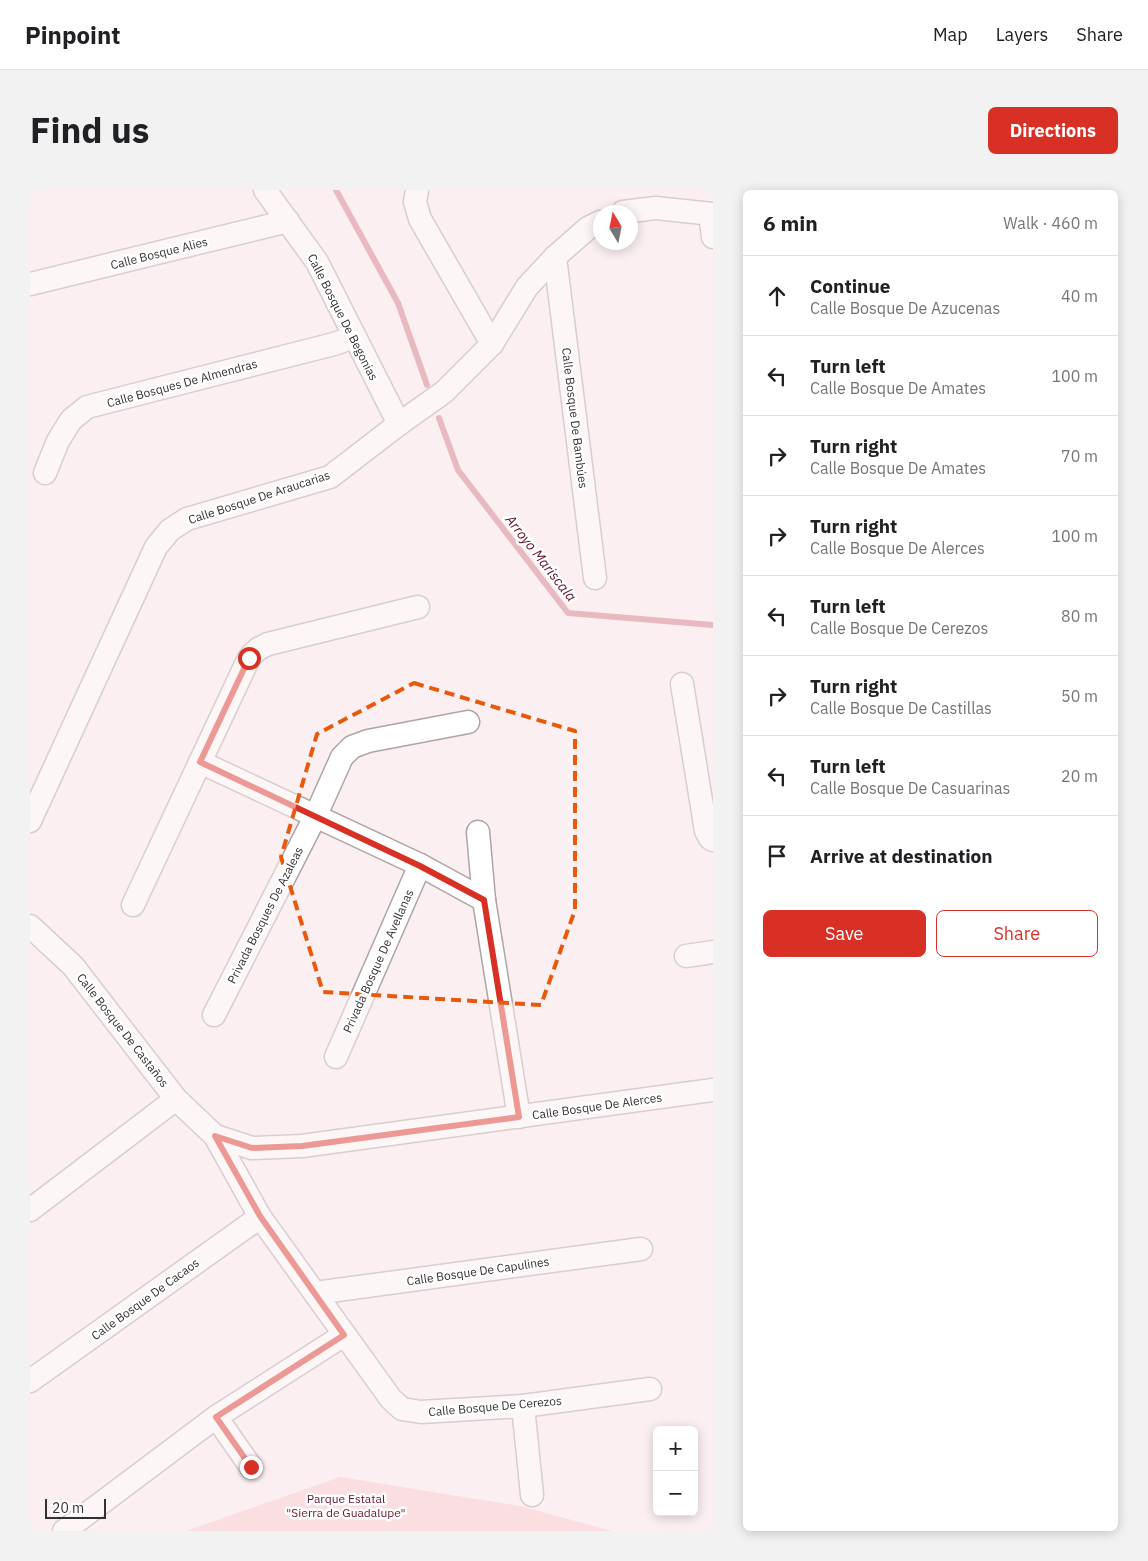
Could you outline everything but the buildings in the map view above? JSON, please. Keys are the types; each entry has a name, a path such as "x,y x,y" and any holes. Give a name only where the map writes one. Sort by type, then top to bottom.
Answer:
{"street":[{"name":"Calle Bosque De Begonias","path":"264,190 317,262 399,424"},
{"path":"417,190 414,202 420,219 492,344"},
{"path":"638,210 656,208 712,214 713,237"},
{"name":"Calle Bosque Alies","path":"30,284 288,221"},
{"name":"Calle Bosque De Araucarias","path":"30,821 156,547 170,530 188,519 330,477 444,392 492,344 527,287 554,257 593,226"},
{"name":"Calle Bosque De Bambúes","path":"554,257 595,578"},
{"name":"Calle Bosques De Almendras","path":"45,473 58,441 71,420 87,407 334,344 354,337"},
{"path":"132,905 249,658 258,649 268,644 418,607"},
{"path":"682,684 706,831 713,840"},
{"name":"Privada Bosques De Azaleas","path":"214,1015 316,816 342,757 352,747 368,741 468,722"},
{"path":"200,762 420,866 484,900"},
{"path":"478,832 484,900 519,1117"},
{"name":"Privada Bosque De Avellanas","path":"336,1057 420,866"},
{"name":"Calle Bosque De Castaños","path":"30,926 73,966 176,1099 215,1136"},
{"path":"686,956 713,952"},
{"name":"Calle Bosque De Alerces","path":"215,1136 252,1148 302,1146 713,1090"},
{"path":"30,1210 176,1099"},
{"name":"Calle Bosque De Cerezos","path":"215,1136 260,1216 391,1399 402,1409 421,1412 523,1406 650,1389"},
{"name":"Calle Bosque De Cacaos","path":"30,1381 260,1216"},
{"name":"Calle Bosque De Capulines","path":"314,1293 641,1250"},
{"path":"64,1531 216,1417 344,1335"},
{"path":"523,1406 532,1495"},
{"path":"216,1417 251,1467"}],"highlighted area":[{"path":"414,683 575,731 575,910 541,1005 323,992 281,857 317,734"}],"green space":[{"name":"Parque Estatal \"Sierra de Guadalupe\"","path":"340,1477 520,1506 612,1531 186,1531"}],"waterway":[{"name":"Arroyo Mariscala","path":"336,190 398,303 427,385"},
{"name":"Arroyo Mariscala","path":"439,418 458,470 568,613 713,625"}],"route":[{"path":"249,658 200,762 420,866 484,900 519,1117 302,1146 252,1148 215,1136 260,1216 344,1335 216,1417 251,1467"}]}
